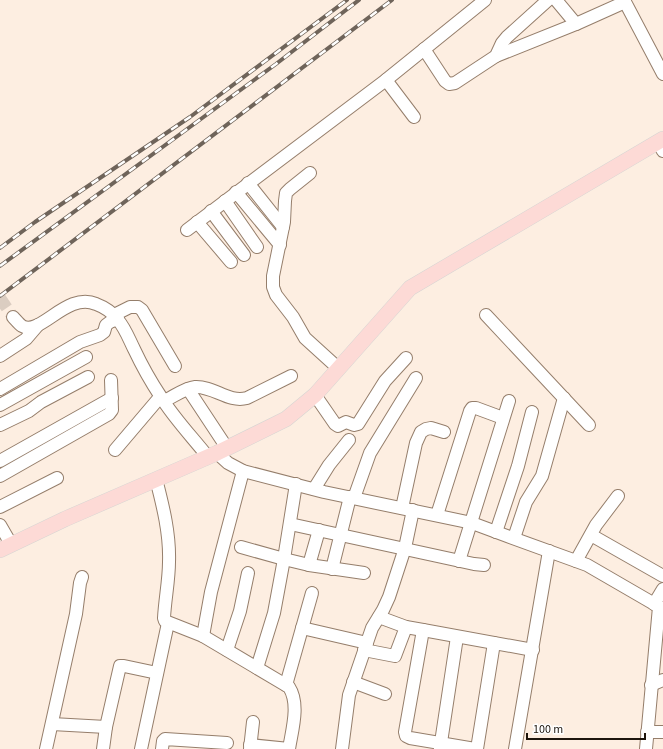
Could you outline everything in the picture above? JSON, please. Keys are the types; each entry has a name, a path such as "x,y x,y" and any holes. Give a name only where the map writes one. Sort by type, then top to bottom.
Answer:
{"main road":[{"path":"5,547 65,519 217,453 286,419 315,395 410,288 661,144"}],"street":[{"path":"187,230 386,80 485,0"},
{"path":"496,56 507,37 548,0"},
{"path":"556,0 576,24"},
{"path":"424,49 445,81 449,84 455,83 496,56 576,24 625,1 663,74"},
{"path":"386,80 414,116"},
{"path":"310,173 286,193 283,227 273,287 276,295 296,321 301,334 309,343 342,363"},
{"path":"248,183 283,227"},
{"path":"236,192 280,245"},
{"path":"225,201 257,247"},
{"path":"211,212 244,255"},
{"path":"197,222 232,262"},
{"path":"0,356 26,339 38,325 68,305 84,301 97,304 114,315 122,326 144,369 162,399 228,463 243,471 314,489 472,523 587,565 659,607"},
{"path":"0,389 80,342 100,335 104,332 106,325 110,322 114,315 130,307 138,307 142,310 175,366"},
{"path":"486,315 589,425"},
{"path":"13,317 21,325 26,327 38,325"},
{"path":"0,405 86,356"},
{"path":"315,395 335,424 338,426 346,422 354,425 358,424 385,381 406,358"},
{"path":"115,450 162,399 194,387 235,400 241,400 291,376"},
{"path":"0,425 29,411 41,402 88,377"},
{"path":"332,569 352,497 370,453 416,378"},
{"path":"0,476 109,414 112,410 111,380"},
{"path":"188,389 217,453"},
{"path":"0,461 112,398"},
{"path":"514,538 526,502 542,476 564,398"},
{"path":"459,561 509,401"},
{"path":"437,515 472,408 476,408 503,418"},
{"path":"496,532 518,466 532,412"},
{"path":"342,749 346,712 353,682 372,628 389,597 405,548 416,443 421,432 426,429 431,428 444,432"},
{"path":"314,489 328,465 349,440"},
{"path":"203,636 211,592 243,471"},
{"path":"0,507 56,478"},
{"path":"156,479 164,511 169,550 165,621 203,636 228,650 286,685 293,693 295,710 289,749 250,747 253,722"},
{"path":"257,668 274,612 296,484"},
{"path":"576,561 600,519 618,496"},
{"path":"290,524 459,561 484,565"},
{"path":"0,525 5,547"},
{"path":"310,565 319,530"},
{"path":"591,535 663,576"},
{"path":"241,547 284,560 364,573"},
{"path":"516,749 549,551"},
{"path":"228,650 240,611 248,573"},
{"path":"46,749 76,614 82,577"},
{"path":"646,749 659,607 663,589"},
{"path":"286,685 312,593"},
{"path":"379,617 423,630 533,650"},
{"path":"141,749 168,623"},
{"path":"302,628 395,656 406,626"},
{"path":"423,630 405,732 406,736 410,738 441,746 476,749 494,643"},
{"path":"441,746 457,637"},
{"path":"103,749 106,727 120,666 157,673"},
{"path":"652,685 663,680"},
{"path":"353,682 385,694"},
{"path":"52,724 106,727"},
{"path":"647,732 663,732"},
{"path":"162,749 163,741 165,739 227,743"}],"tunnel":[{"path":"0,298 13,317"}],"railway":[{"path":"0,248 35,222 190,117 347,0"},
{"path":"0,266 276,64 359,0"},
{"path":"0,296 392,0"}]}
